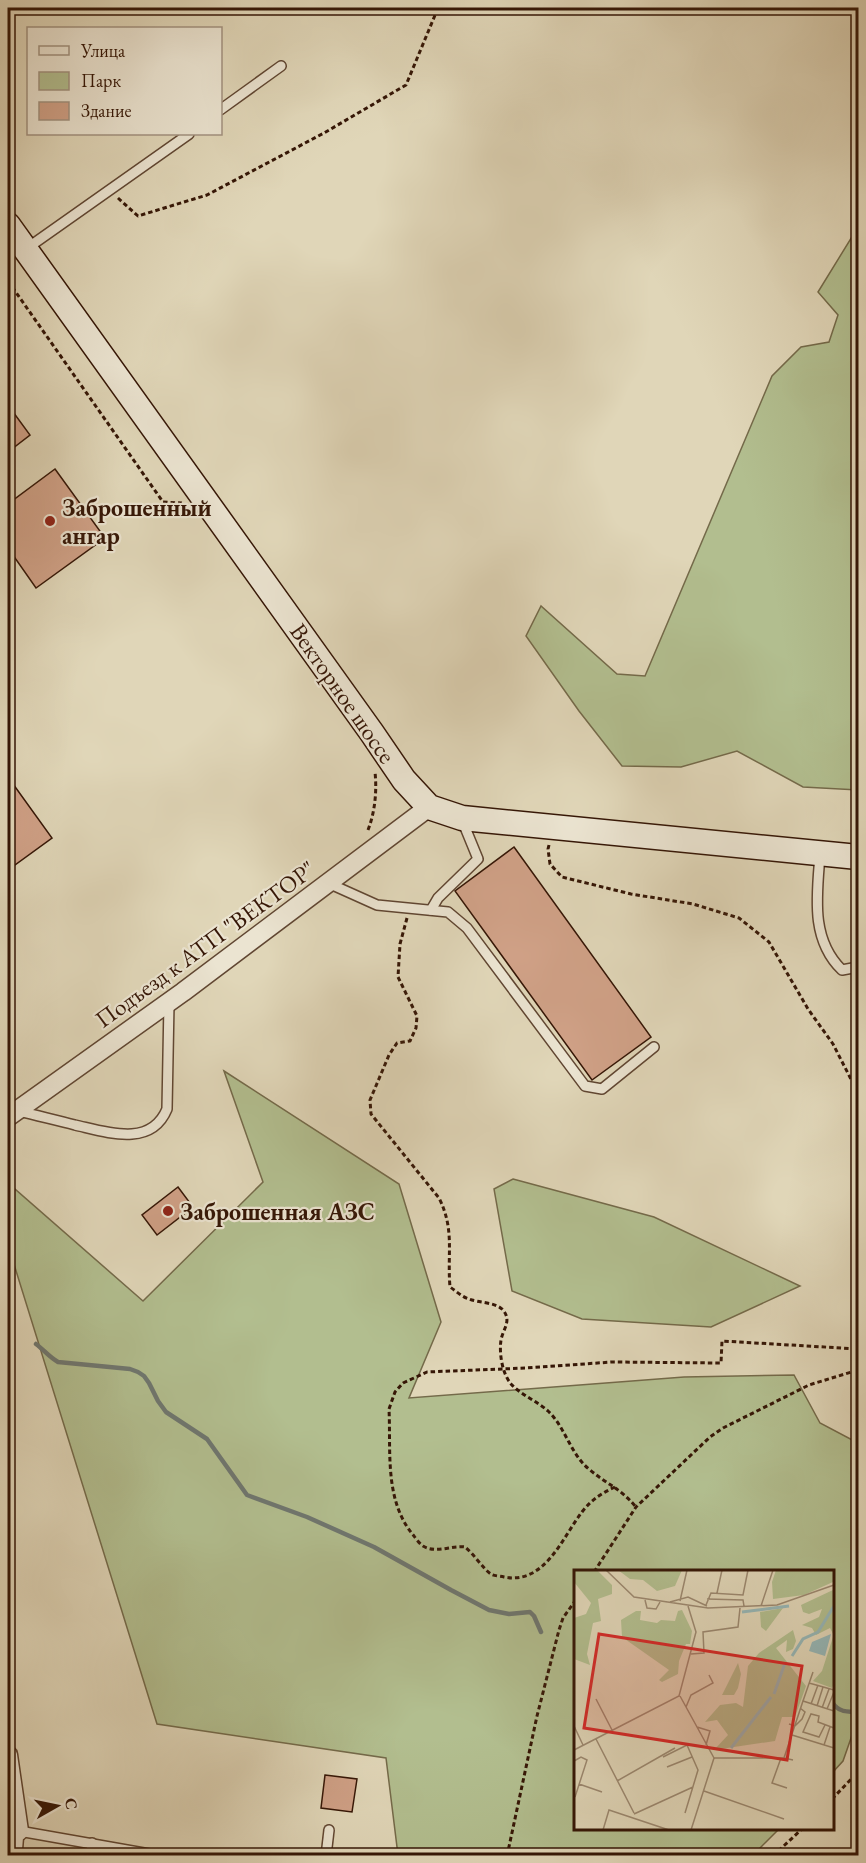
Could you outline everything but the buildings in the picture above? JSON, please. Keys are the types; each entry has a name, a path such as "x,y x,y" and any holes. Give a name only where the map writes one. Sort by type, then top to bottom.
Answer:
{"main road":[{"name":"Векторное шоссе","path":"8,225 404,780 429,807 462,818 858,857"}],"street":[{"name":"Подъезд к АТП \"ВЕКТОР\"","path":"12,1114 169,1001 429,807"},
{"path":"8,1755 11,1808 19,1831"}],"lane":[{"path":"222,109 281,66"},
{"path":"26,249 188,135"},
{"path":"431,910 438,898 478,860 462,818"},
{"path":"820,854 816,906 820,931 832,960 842,970 858,967"},
{"path":"328,883 377,905 448,912 467,928 585,1086 602,1089 654,1047"},
{"path":"12,1114 119,1135 139,1133 154,1127 162,1121 167,1109 169,1001"},
{"path":"326,1856 329,1830"},
{"path":"17,1856 19,1831 161,1856"},
{"path":"91,1856 92,1843"}],"path":[{"path":"110,191 138,216 207,195 324,133 406,85 438,8"},
{"path":"8,280 163,502 190,503"},
{"path":"367,834 374,808 375,772"},
{"path":"554,826 548,849 550,864 562,877 632,894 693,904 740,918 769,942 808,1009 833,1044 858,1093"},
{"path":"410,908 400,944 398,977 417,1016 416,1028 410,1041 397,1043 389,1055 370,1100 371,1114 439,1198 446,1213 450,1233 450,1287 466,1299 500,1307 507,1315 506,1327 501,1339 501,1355 504,1369 511,1383 549,1411 562,1428 576,1456 590,1470 625,1494 636,1508"},
{"path":"615,1487 599,1495 583,1511 551,1558 537,1570 522,1577 509,1578 490,1574 465,1547 439,1549 423,1546 401,1519 395,1503 390,1469 389,1409 395,1392 403,1383 427,1371 612,1362 720,1363 722,1341 858,1349"},
{"path":"595,1570 636,1508 710,1437 723,1428 808,1385 858,1370"},
{"path":"507,1856 537,1716 559,1630 563,1618 574,1602"},
{"path":"833,1797 858,1772"},
{"path":"773,1856 801,1830"}],"green space":[{"path":"858,227 858,790 803,787 737,751 681,767 622,766 579,711 526,636 541,606 617,674 645,676 772,376 801,347 829,342 838,315 818,292"},
{"path":"224,1071 399,1184 441,1322 409,1398 684,1377 794,1375 820,1423 858,1443 858,1718 843,1761 833,1772 833,1570 574,1570 574,1830 778,1830 753,1855 398,1855 386,1758 157,1724 8,1245 8,1183 143,1301 263,1182"},
{"path":"513,1179 654,1217 800,1286 711,1327 582,1319 512,1291 494,1189"}],"waterway":[{"path":"36,1344 58,1362 130,1369 144,1376 166,1412 207,1439 247,1495 307,1517 374,1547 489,1610 509,1614 530,1612 541,1632"},
{"path":"833,1703 843,1711 858,1711"}],"place":[{"name":"Заброшенный ангар","path":"50,521"},
{"name":"Заброшенная АЗС","path":"168,1211"}]}
